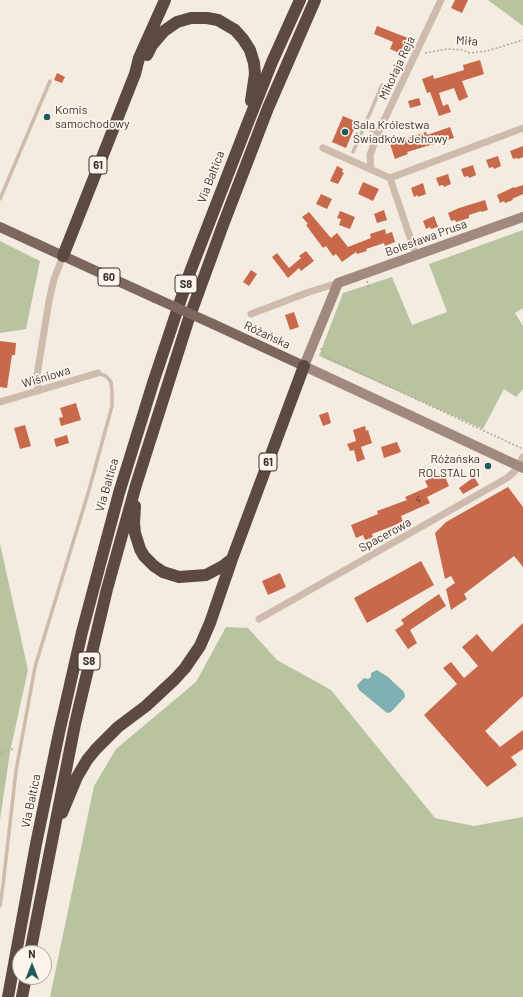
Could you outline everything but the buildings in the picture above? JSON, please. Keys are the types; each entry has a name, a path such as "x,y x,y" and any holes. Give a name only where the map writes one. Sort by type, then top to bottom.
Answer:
{"highway":[{"name":"61","path":"63,256 135,74 139,58 165,0"},
{"name":"Via Baltica","path":"8,997 36,844 60,726 107,535 135,438 174,319 209,221 272,62 300,0"},
{"name":"S8","path":"31,945 51,840 87,671 136,485 185,329 223,224 268,108 316,0"},
{"path":"135,74 152,45 164,31 177,22 191,18 218,20 234,30 243,39 250,50 254,63 255,74 247,125"},
{"name":"61","path":"232,559 304,366"},
{"path":"136,485 134,523 135,533 144,556 154,566 163,572 179,577 206,575 223,566 232,559"},
{"path":"51,840 77,777 87,760 107,736 118,726 162,692 185,668 193,657 210,624 232,559"},
{"path":"22,997 24,985"}],"main road":[{"name":"Różańska","path":"0,227 304,366"}],"street":[{"name":"Mikołaja Reja","path":"371,169 370,155 378,133 441,0"},
{"path":"323,148 390,178 523,128"},
{"path":"390,178 416,255"},
{"name":"Bolesława Prusa","path":"251,314 308,292 338,283 523,216"},
{"path":"38,391 37,375 49,301 54,279 63,256"},
{"path":"304,366 338,283"},
{"name":"Różańska","path":"304,366 522,464"},
{"name":"Wiśniowa","path":"0,402 98,373"},
{"name":"Spacerowa","path":"259,619 507,478 522,464"}],"lane":[{"path":"0,199 50,81"},
{"path":"353,152 382,85"},
{"path":"364,127 378,133"},
{"path":"0,906 16,771 35,667 89,490 112,406 111,382 106,376 98,373"}],"path":[{"name":"Miła","path":"412,62 422,54 432,50 463,50 470,53 487,51 523,40"},
{"path":"320,347 326,357 523,449"},
{"path":"0,754 20,747"}],"green space":[{"path":"488,0 523,0 523,26"},
{"path":"523,230 523,308 515,313 523,326 523,389 516,397 504,389 483,429 319,356 343,293 392,277 412,325 447,312 429,264"},
{"path":"0,241 40,261 26,329 0,333"},
{"path":"0,544 28,670 10,752 0,820"},
{"path":"226,627 248,628 277,660 331,690 435,818 474,826 523,817 523,997 50,997 94,786 116,749 196,682"}],"water":[{"path":"377,670 388,677 404,692 405,697 391,712 387,713 359,690 357,685 364,678 368,679 371,677 371,673"}],"place":[{"name":"Komis samochodowy","path":"47,117"},
{"name":"Sala Królestwa Świadków Jehowy","path":"345,132"},
{"name":"Różańska ROLSTAL 01","path":"488,466"}]}
